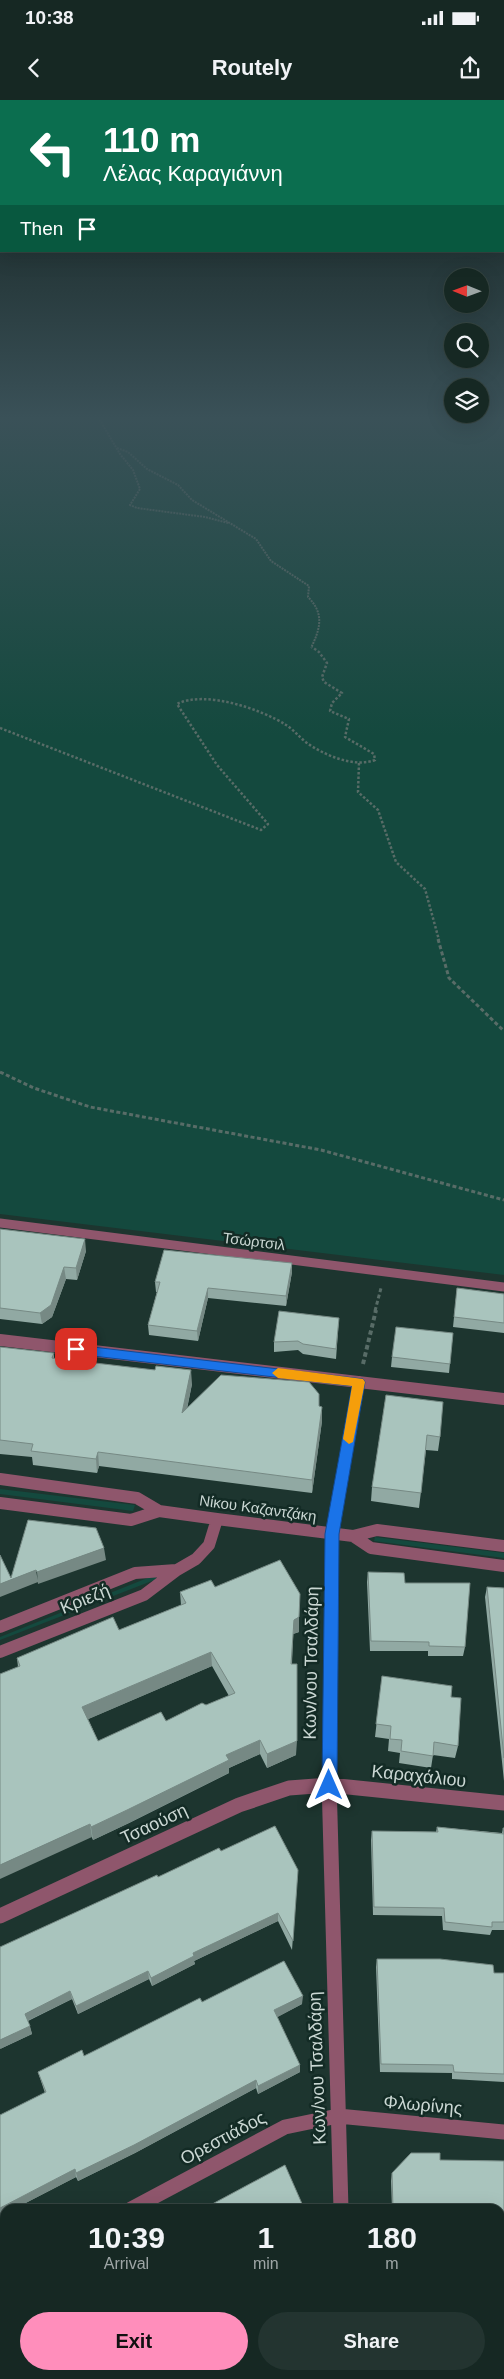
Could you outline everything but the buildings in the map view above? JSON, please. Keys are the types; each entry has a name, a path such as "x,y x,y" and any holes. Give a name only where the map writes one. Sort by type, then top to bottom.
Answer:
{"street":[{"name":"Τσώρτσιλ","path":"0,1224 504,1287"},
{"path":"0,1340 504,1399"},
{"name":"Κων/νου Τσαλδάρη","path":"341,2204 329,1785 332,1534 359,1382"},
{"name":"Νίκου Καζαντζάκη","path":"0,1479 137,1498 159,1511 216,1519 353,1536 377,1530 504,1546"},
{"name":"Νίκου Καζαντζάκη","path":"0,1503 131,1520 159,1511"},
{"name":"Κριεζή","path":"0,1652 144,1594 177,1570 196,1560 209,1546 216,1519"},
{"name":"Νίκου Καζαντζάκη","path":"353,1536 371,1548 504,1566"},
{"name":"Κριεζή","path":"0,1627 136,1573 177,1570"},
{"name":"Καραχάλιου","path":"329,1785 504,1803"},
{"name":"Τσαούση","path":"0,1916 240,1805 289,1788 329,1785"},
{"name":"Φλωρίνης","path":"338,2116 504,2132"},
{"name":"Ορεστιάδος","path":"141,2204 286,2128 338,2116"}],"path":[{"path":"0,728 11,734 261,830 268,824 218,765 177,704 195,698 242,708 285,724 308,743 322,751 360,763 371,763 375,760 374,754 345,737 349,719 330,711 332,702 342,693 324,682 322,677 328,663 319,652 311,648 320,629 316,605 308,597 309,586 271,561 256,540 231,524"},
{"path":"360,763 358,792 378,810 396,862 425,889 450,978 504,1031"},
{"path":"0,1072 34,1088 90,1107 321,1150 504,1200"},
{"path":"359,1382 384,1272"}],"green space":[{"path":"0,523 504,523 504,1275 0,1214"},
{"path":"0,1489 135,1505 133,1511 0,1494"},
{"path":"375,1537 504,1553 504,1558 374,1541"},
{"path":"155,1575 157,1579 0,1640 0,1637"}],"slow traffic":[{"path":"278,1373 359,1382 349,1439"}],"route":[{"path":"76,1349 359,1382 332,1534 329,1785"}]}
